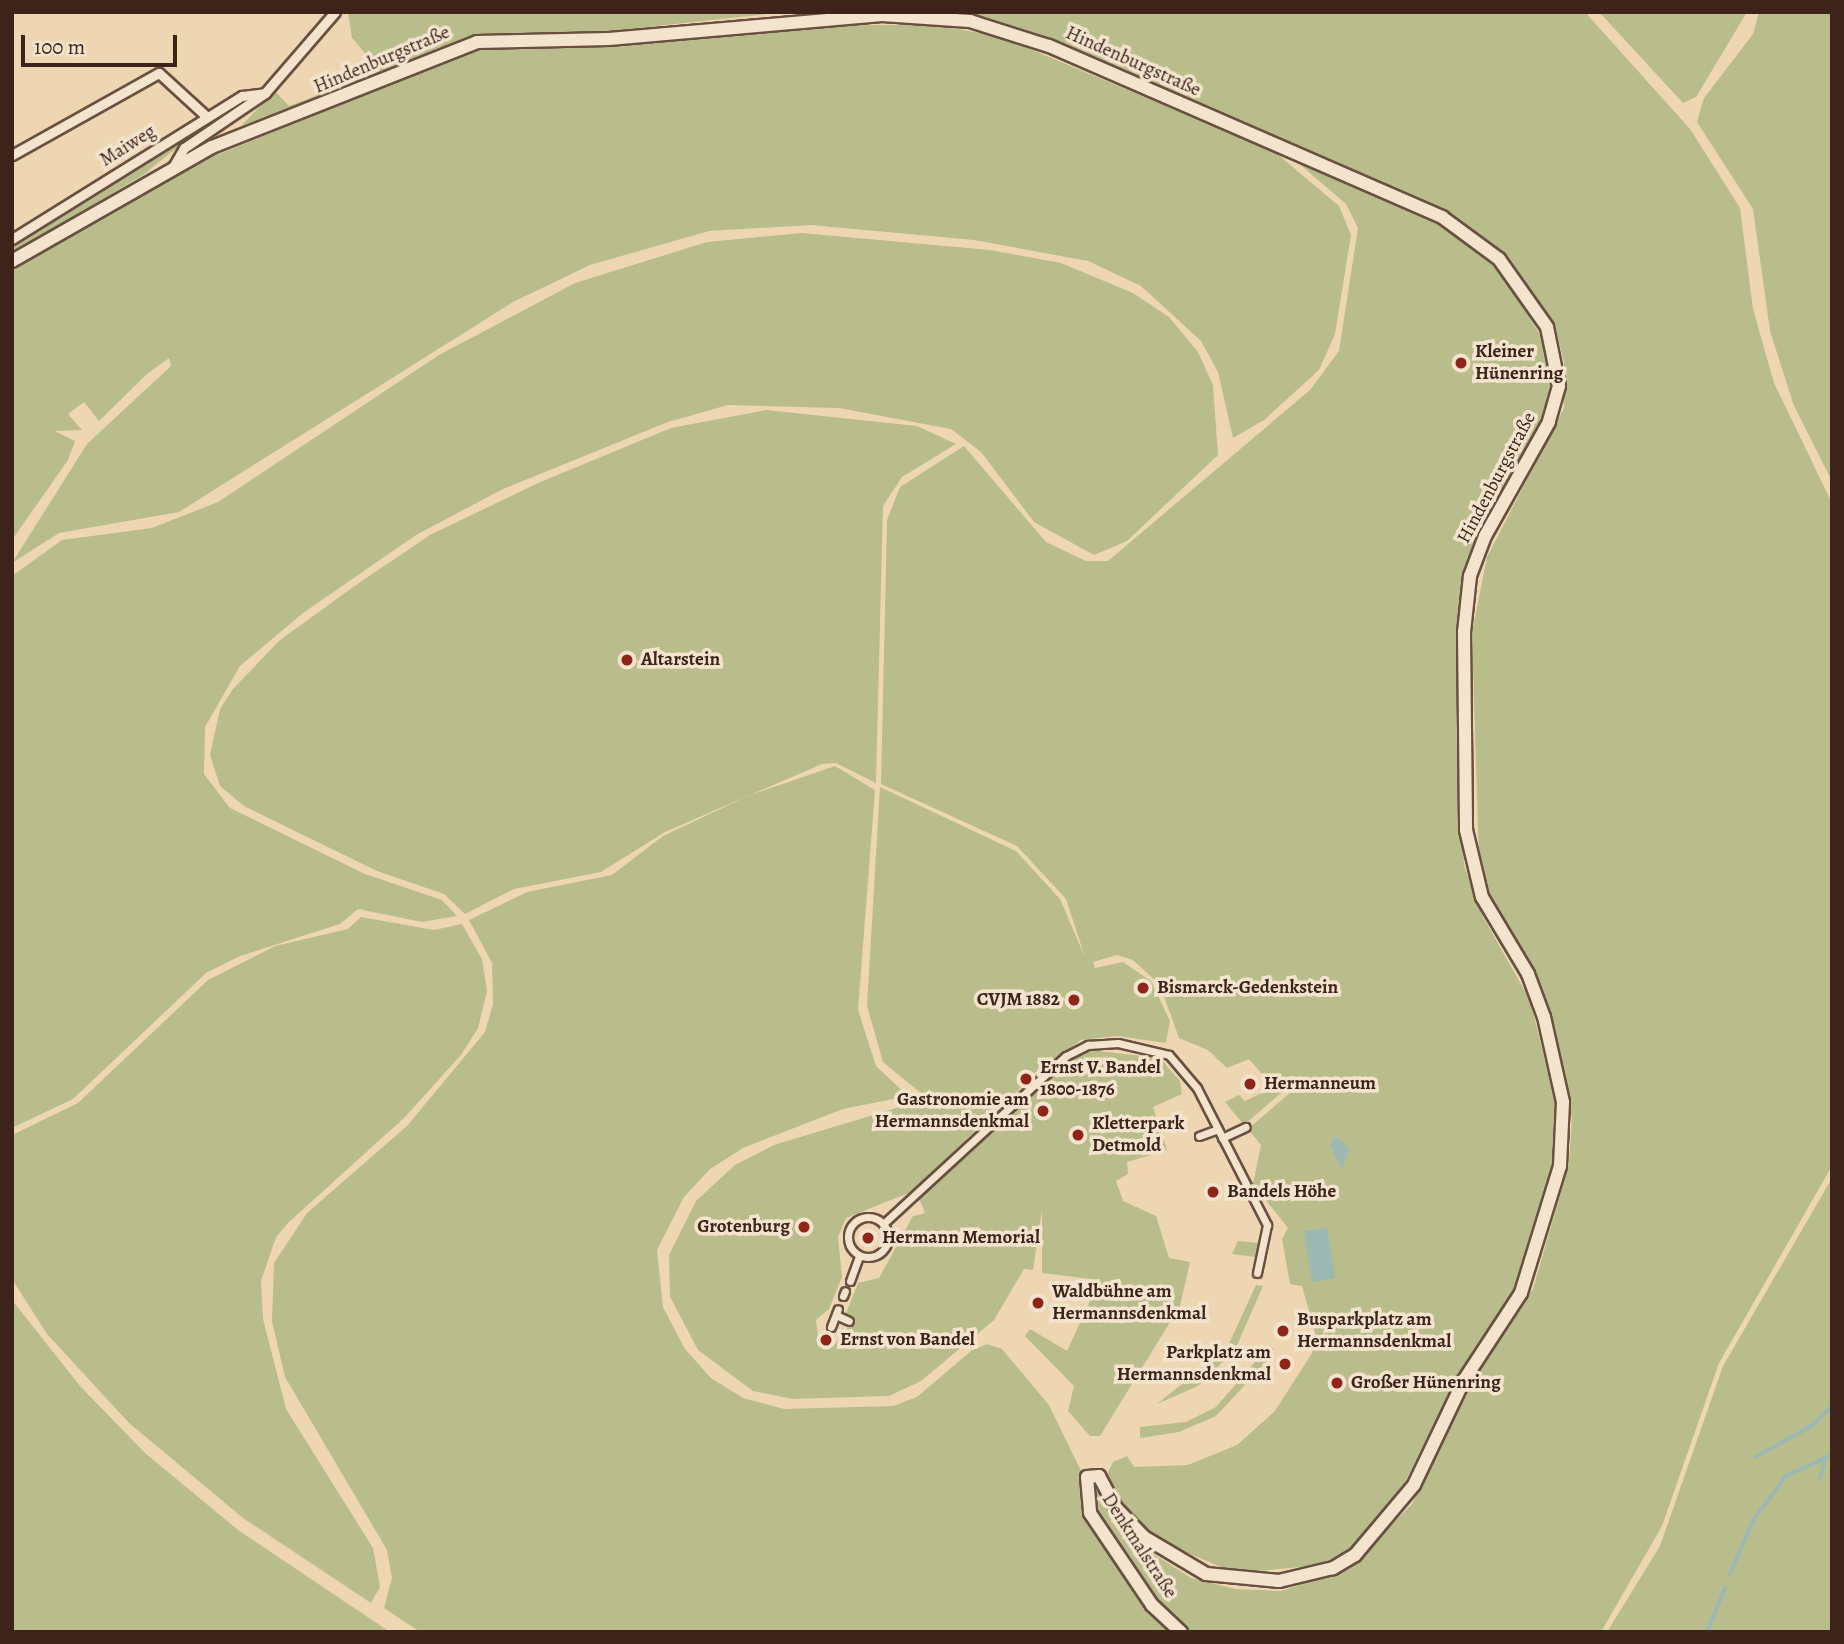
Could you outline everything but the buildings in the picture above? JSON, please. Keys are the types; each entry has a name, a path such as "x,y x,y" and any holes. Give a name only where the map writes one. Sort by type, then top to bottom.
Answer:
{"main road":[{"name":"Hindenburgstraße","path":"12,261 173,167 477,42 609,39 810,18 939,17 1049,46 1442,216 1477,238 1531,301 1555,346 1556,403 1485,536 1470,576 1464,632 1471,865 1486,907 1533,986 1563,1102 1560,1166 1528,1276 1464,1380 1404,1500 1365,1547 1333,1568 1265,1582 1206,1574 1144,1537 1116,1508 1099,1476 1091,1474"},
{"name":"Denkmalstraße","path":"1091,1474 1084,1486 1090,1513 1152,1605 1181,1632"}],"street":[{"name":"Maiweg","path":"173,167 184,148 265,93 335,12"},
{"path":"12,155 159,73 206,117"},
{"name":"Maiweg","path":"12,239 206,117 252,92 265,93"},
{"path":"883,1224 947,1170 1064,1054 1087,1042 1118,1043 1171,1051 1218,1129 1267,1225 1257,1273"},
{"path":"1222,1138 1246,1127"},
{"path":"1199,1136 1218,1129"},
{"path":"831,1327 859,1255 848,1234 867,1219 883,1224"},
{"path":"859,1255 878,1255 886,1240 883,1224"},
{"path":"843,1296 849,1321"}],"green space":[{"path":"348,12 786,12 610,31 476,35 241,126 275,91 289,106 380,71 352,38"},
{"path":"955,12 1585,12 1690,129 1740,208 1753,309 1774,383 1832,503 1832,1166 1719,1363 1662,1526 1601,1632 1189,1632 1158,1604 1096,1512 1090,1483 1149,1551 1191,1578 1235,1589 1281,1591 1349,1569 1412,1504 1468,1389 1533,1289 1569,1164 1572,1118 1543,996 1485,886 1479,861 1472,633 1487,557 1564,408 1564,362 1554,323 1504,256 1442,212 1054,40"},
{"path":"1599,12 1747,12 1696,97 1683,103"},
{"path":"1759,12 1832,12 1832,481 1794,406 1770,331 1753,209 1697,122 1704,98 1753,34"},
{"path":"809,25 936,25 1002,37 1275,152 1339,206 1351,235 1335,334 1319,370 1264,420 1233,438 1218,372 1201,341 1141,286 1088,261 974,240 811,225 709,231 590,265 513,302 179,512 59,533 12,563 87,444 171,366 169,358 147,374 99,421 84,402 68,414 82,430 55,431 75,441 68,460 12,540 12,268 175,172 477,49 609,47"},
{"path":"228,107 143,175 12,253 12,243"},
{"path":"1297,162 1460,234 1495,263 1549,349 1554,386 1544,419 1497,498 1466,575 1457,631 1457,723 1464,865 1483,917 1530,1000 1560,1120 1555,1167 1517,1288 1452,1387 1397,1498 1359,1542 1337,1557 1313,1566 1235,1573 1158,1540 1125,1509 1107,1474 1113,1462 1127,1456 1134,1467 1188,1465 1237,1445 1275,1411 1312,1353 1315,1333 1302,1286 1290,1284 1282,1239 1288,1228 1253,1184 1261,1145 1248,1129 1299,1085 1295,1081 1244,1125 1225,1102 1239,1095 1245,1101 1273,1087 1249,1059 1227,1068 1208,1050 1179,1038 1160,985 1133,960 1117,955 1093,962 1095,968 1123,962 1151,981 1170,1021 1166,1043 1117,1036 1081,1040 1030,1076 1006,1105 993,1099 994,1091 982,1098 922,1094 883,1062 867,1006 880,787 1016,851 1060,899 1085,957 1066,899 1017,846 881,784 887,520 900,487 964,446 1046,542 1086,561 1108,561 1310,390 1339,351 1358,228 1346,204"},
{"path":"802,233 990,250 1061,263 1133,293 1169,317 1198,352 1213,385 1218,455 1127,541 1094,555 1034,522 981,452 951,429 839,408 728,405 668,422 503,489 416,535 303,613 240,666 205,727 204,774 230,808 365,874 442,900 457,916 422,922 358,909 340,924 240,956 206,973 73,1099 12,1128 12,576 62,540 152,528 218,502 439,355 575,283 707,242"},
{"path":"766,410 917,426 956,444 902,477 883,506 876,783 836,763 822,764 665,832 601,872 514,889 465,914 444,894 377,871 244,806 220,786 210,755 220,709 233,689 280,640 356,585 430,535 538,483 671,428"},
{"path":"835,766 875,790 858,1010 876,1066 908,1096 843,1109 743,1148 710,1169 684,1197 657,1250 663,1307 685,1349 711,1378 743,1398 784,1409 893,1406 917,1397 971,1351 987,1344 1002,1349 1049,1405 1082,1473 1084,1508 1147,1607 1171,1632 420,1632 384,1608 392,1578 387,1550 285,1377 272,1321 274,1263 307,1213 407,1126 485,1032 493,1004 492,963 469,920 527,892 612,875 663,836 750,795"},
{"path":"361,917 434,930 462,924 482,959 487,991 478,1028 461,1055 404,1118 289,1222 276,1237 261,1281 263,1319 286,1409 373,1548 380,1587 371,1603 243,1518 129,1423 47,1334 12,1279 12,1135 78,1103 208,980 275,946 348,929"},
{"path":"1089,1050 1160,1058 1180,1081 1182,1094 1153,1107 1167,1150 1127,1162 1128,1174 1116,1181 1123,1201 1156,1216 1169,1258 1190,1262 1180,1306 1100,1436 1090,1436 1068,1411 1074,1386 1025,1336 1030,1329 1067,1351 1090,1301 1091,1279 1042,1273 1042,1210 1033,1270 1024,1269 994,1320 921,1381 889,1396 793,1399 753,1391 698,1350 670,1297 669,1255 696,1201 735,1165 774,1145 906,1105 980,1104 996,1111 911,1192 846,1218 838,1237 842,1277 829,1309 816,1320 818,1338 835,1344 850,1325 845,1316 858,1283 879,1278 913,1216 925,1213 919,1198 1069,1060"},
{"path":"1832,1178 1832,1632 1607,1632 1660,1546 1723,1366"},
{"path":"1238,1241 1259,1243 1255,1257 1232,1254"},
{"path":"1256,1285 1263,1286 1235,1350 1198,1386 1157,1404 1227,1348"},
{"path":"12,1300 80,1386 145,1453 238,1530 390,1632 12,1632"},
{"path":"1269,1346 1274,1349 1267,1361 1216,1416 1179,1432 1140,1438 1140,1427 1186,1422 1216,1407"}],"water":[{"path":"1336,1136 1349,1148 1342,1170 1330,1145"},
{"path":"1327,1228 1335,1278 1312,1282 1304,1231"}],"waterway":[{"path":"1756,1457 1813,1425 1832,1406"},
{"path":"1730,1574 1753,1521 1786,1476 1832,1455"},
{"path":"1820,1479 1824,1464"},
{"path":"1707,1632 1725,1588"}],"place":[{"name":"Kleiner Hünenring","path":"1461,363"},
{"name":"Altarstein","path":"627,660"},
{"name":"Bismarck-Gedenkstein","path":"1143,988"},
{"name":"CVJM 1882","path":"1074,1000"},
{"name":"Ernst V. Bandel 1800-1876","path":"1026,1079"},
{"name":"Hermanneum","path":"1250,1084"},
{"name":"Gastronomie am Hermannsdenkmal","path":"1043,1111"},
{"name":"Kletterpark Detmold","path":"1078,1135"},
{"name":"Bandels Höhe","path":"1213,1192"},
{"name":"Grotenburg","path":"804,1227"},
{"name":"Hermann Memorial","path":"868,1238"},
{"name":"Waldbühne am Hermannsdenkmal","path":"1038,1303"},
{"name":"Busparkplatz am Hermannsdenkmal","path":"1283,1331"},
{"name":"Ernst von Bandel","path":"826,1340"},
{"name":"Parkplatz am Hermannsdenkmal","path":"1285,1364"},
{"name":"Großer Hünenring","path":"1337,1383"}]}
